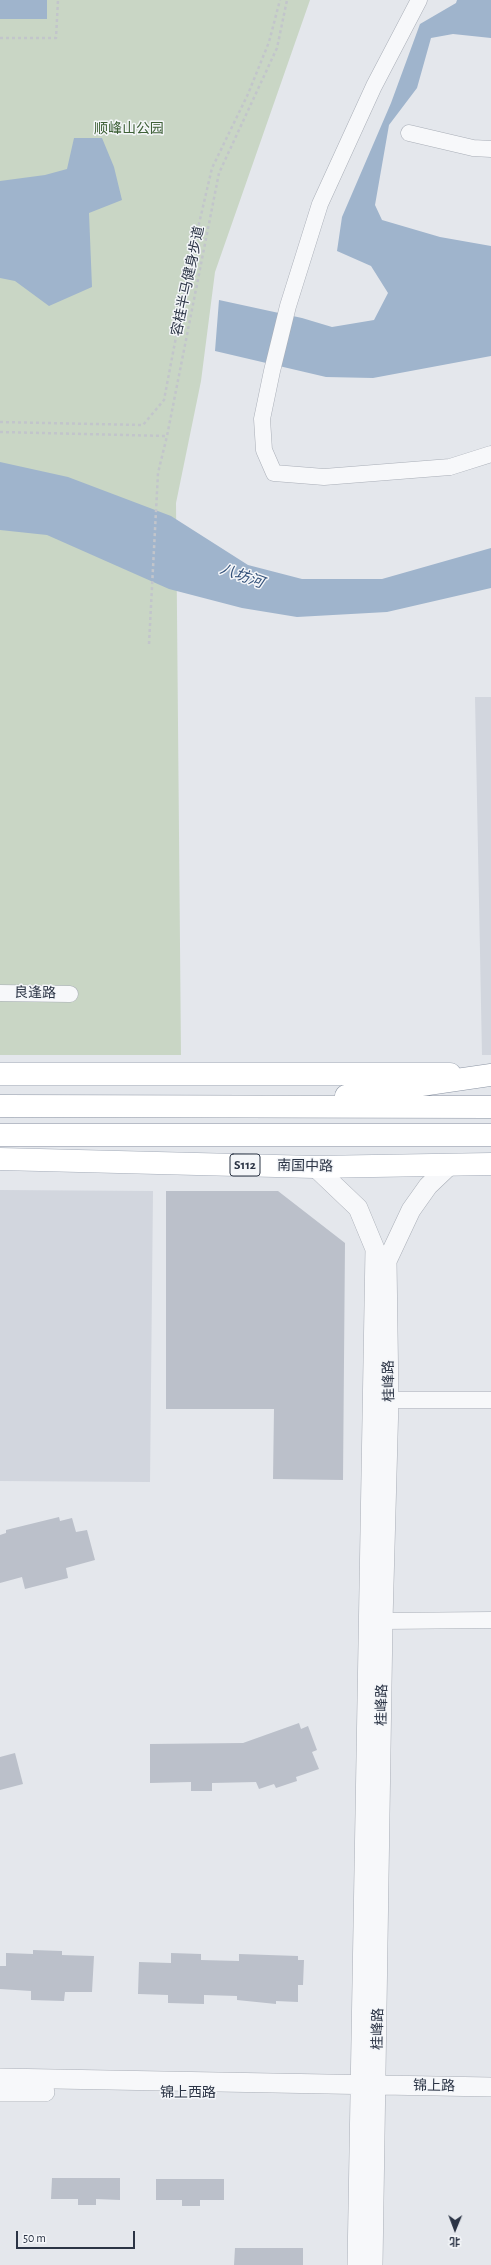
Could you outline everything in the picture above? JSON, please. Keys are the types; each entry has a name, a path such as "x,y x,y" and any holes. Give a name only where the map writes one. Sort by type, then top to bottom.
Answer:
{"main road":[{"path":"0,1074 491,1075"},
{"path":"266,1107 491,1075"},
{"path":"0,1106 491,1107"},
{"name":"S112","path":"0,1135 491,1135"},
{"name":"南国中路","path":"0,1159 315,1167 491,1164"}],"street":[{"path":"419,0 374,86 320,204 288,306 272,371 262,419 264,450 274,473 324,477 450,467 491,454"},
{"path":"409,134 473,148 491,149"},
{"name":"良逢路","path":"0,993 70,994"},
{"name":"桂峰路","path":"373,2265 368,2089 389,1400 387,1261 411,1210 428,1186 450,1165"},
{"path":"315,1167 358,1208 375,1249 368,2089 357,2265"},
{"path":"389,1400 491,1400"},
{"path":"383,1621 491,1620"},
{"name":"锦上西路","path":"0,2078 368,2089"},
{"name":"锦上路","path":"368,2089 491,2087"},
{"name":"锦上西路","path":"0,2092 368,2089"},
{"name":"锦上路","path":"368,2089 491,2096"}],"path":[{"path":"0,38 56,38 58,0"},
{"name":"容桂半马健身步道","path":"0,422 143,425 164,400 191,258 212,168 248,94 269,42 280,0"},
{"path":"149,644 158,473 167,436 219,172 277,48 287,0"},
{"path":"0,432 167,436"}],"shaded area":[{"path":"475,697 491,697 491,1055 482,1055"},
{"path":"0,1190 153,1191 150,1482 0,1481"}],"green space":[{"name":"顺峰山公园","path":"0,0 310,0 215,272 201,381 176,503 181,1055 0,1055"}],"water":[{"path":"0,0 47,0 47,19 0,19"},
{"path":"457,0 491,0 491,38 453,34 431,38 417,88 389,125 375,205 382,220 440,237 491,246 491,356 373,378 326,377 215,351 219,300 302,318 332,327 374,320 388,293 371,266 337,251 342,217 391,103 420,24 456,3"},
{"path":"74,138 102,138 114,167 122,200 89,213 92,287 49,306 15,281 0,278 0,181 45,175 67,169"},
{"name":"八坊河","path":"0,462 68,477 171,516 248,565 302,579 382,579 491,548 491,588 387,612 297,617 242,608 169,589 47,535 0,530"}],"building":[{"path":"166,1191 278,1191 345,1243 343,1480 273,1479 274,1409 166,1409"},
{"path":"59,1517 60,1521 72,1518 76,1532 87,1530 95,1560 66,1568 68,1578 25,1589 22,1577 0,1583 0,1535 6,1533 6,1530"},
{"path":"299,1723 301,1729 308,1726 317,1750 312,1752 319,1769 296,1777 297,1781 276,1788 274,1784 259,1789 256,1782 212,1783 212,1791 191,1791 191,1782 150,1783 150,1744 243,1743"},
{"path":"15,1753 23,1784 0,1790 0,1757"},
{"path":"33,1950 62,1951 62,1955 94,1956 92,1992 65,1992 64,2001 31,2000 31,1991 0,1989 0,1966 6,1966 6,1953 33,1954"},
{"path":"171,1953 201,1954 201,1960 239,1961 239,1954 298,1956 298,1960 304,1960 303,1985 298,1985 298,2002 276,2001 276,2004 237,2000 237,1996 204,1995 204,2004 168,2003 168,1995 138,1994 139,1962 171,1963"},
{"path":"52,2178 120,2178 120,2200 96,2199 96,2205 78,2205 78,2199 51,2199"},
{"path":"156,2179 224,2179 224,2200 200,2200 200,2206 182,2206 182,2200 156,2200"},
{"path":"235,2248 303,2248 303,2265 234,2265"}]}
